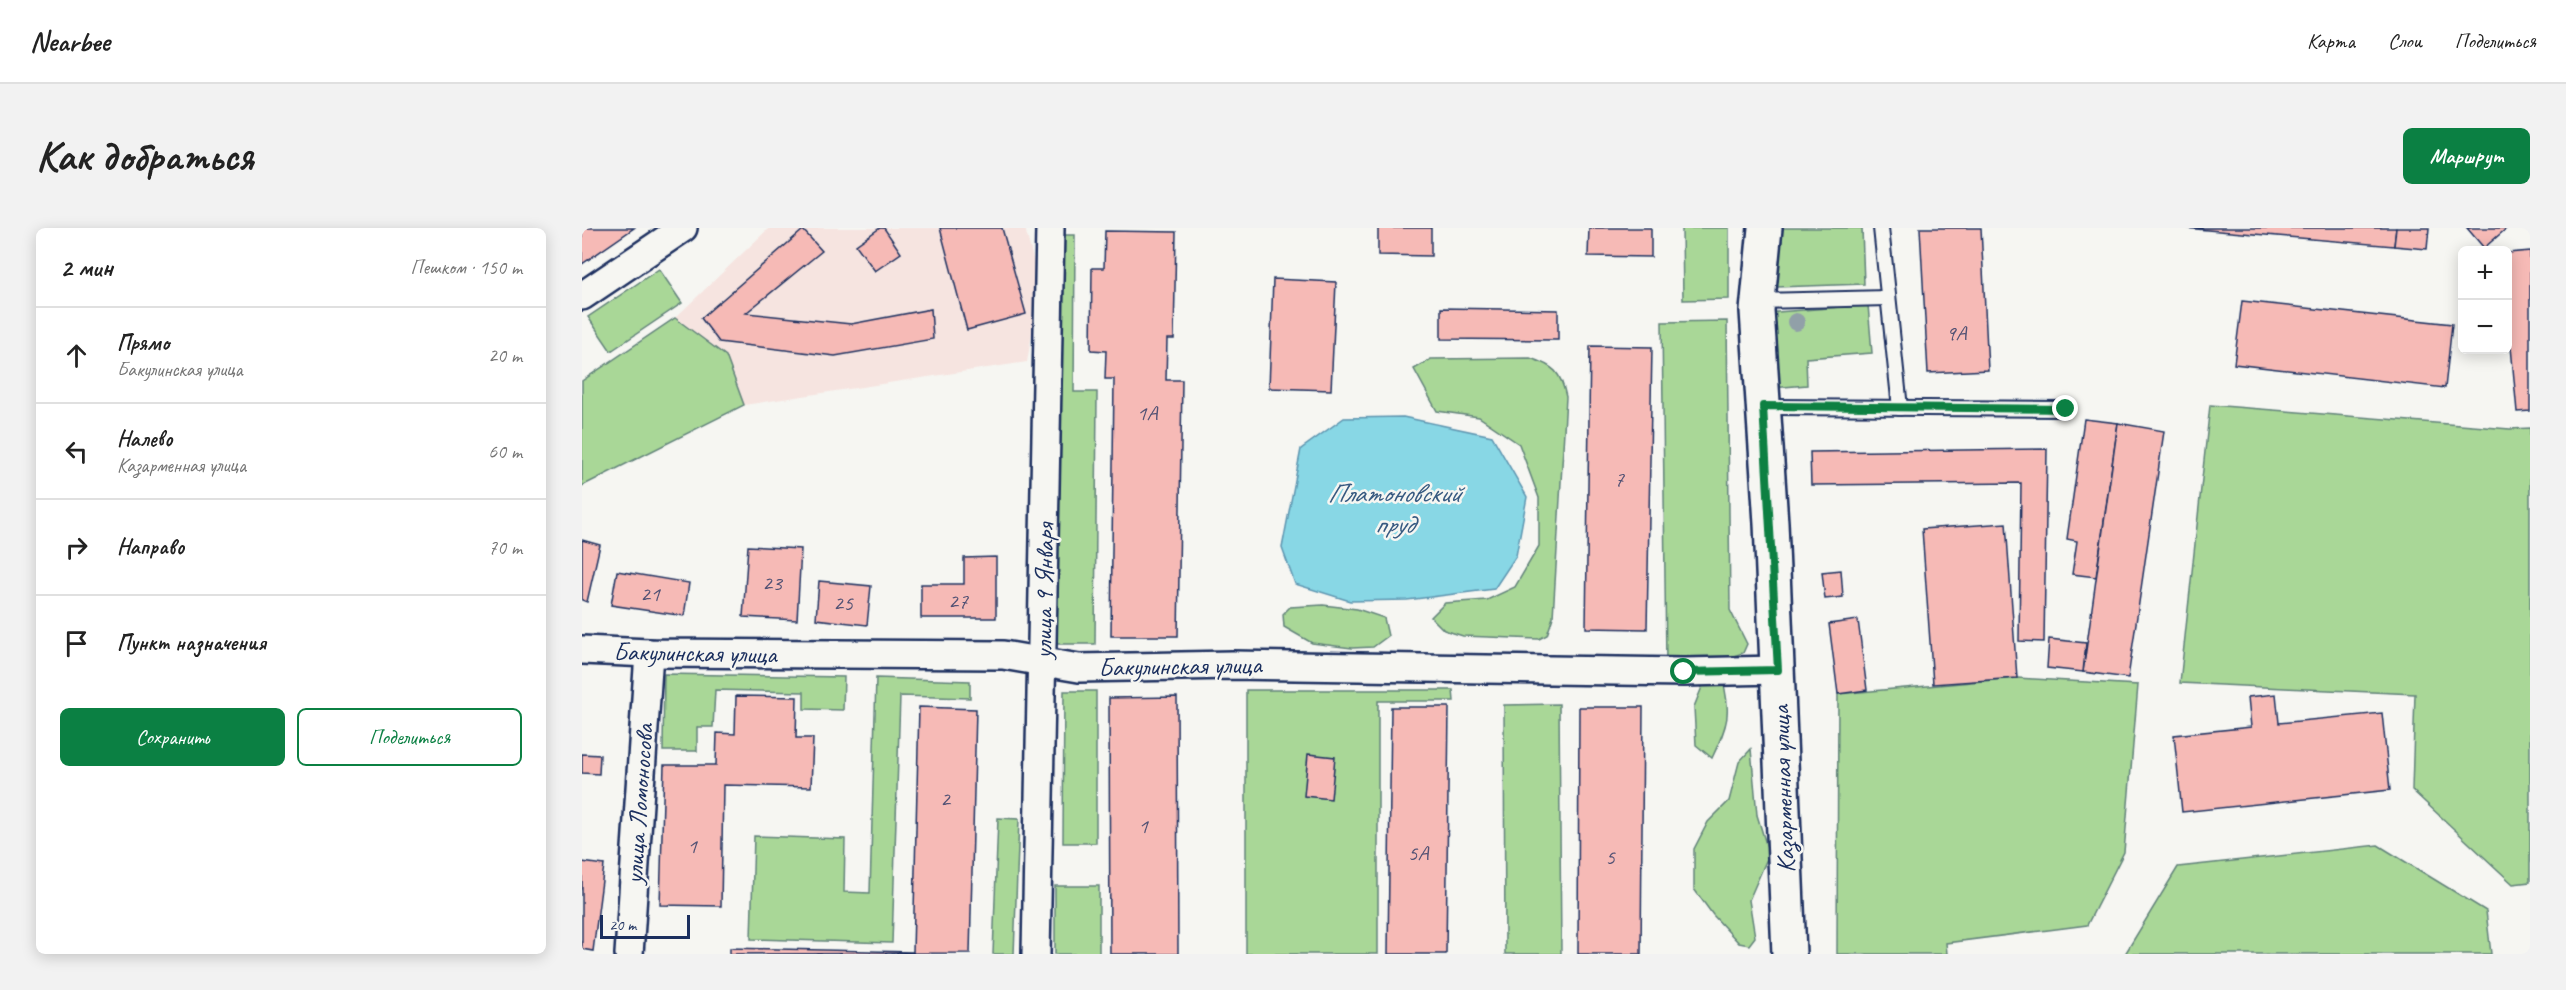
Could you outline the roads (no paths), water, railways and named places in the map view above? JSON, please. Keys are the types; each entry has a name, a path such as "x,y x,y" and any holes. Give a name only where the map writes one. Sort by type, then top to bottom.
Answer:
{"street":[{"path":"582,297 683,228"},
{"name":"улица 9 Января","path":"1036,954 1050,228"},
{"name":"Казарменная улица","path":"1765,228 1758,301 1778,670 1789,954"},
{"name":"Бакулинская улица","path":"582,651 1003,655 1079,668 1233,665 1684,672 1778,670"},
{"name":"улица Ломоносова","path":"629,954 648,653"}],"lane":[{"path":"1881,228 1900,408"},
{"path":"1758,301 1888,298"},
{"path":"1763,406 2066,409"}],"water":[{"name":"Платоновский пруд","path":"1403,417 1492,436 1527,497 1516,556 1494,589 1407,600 1350,601 1295,584 1282,548 1301,449 1344,418"}]}
